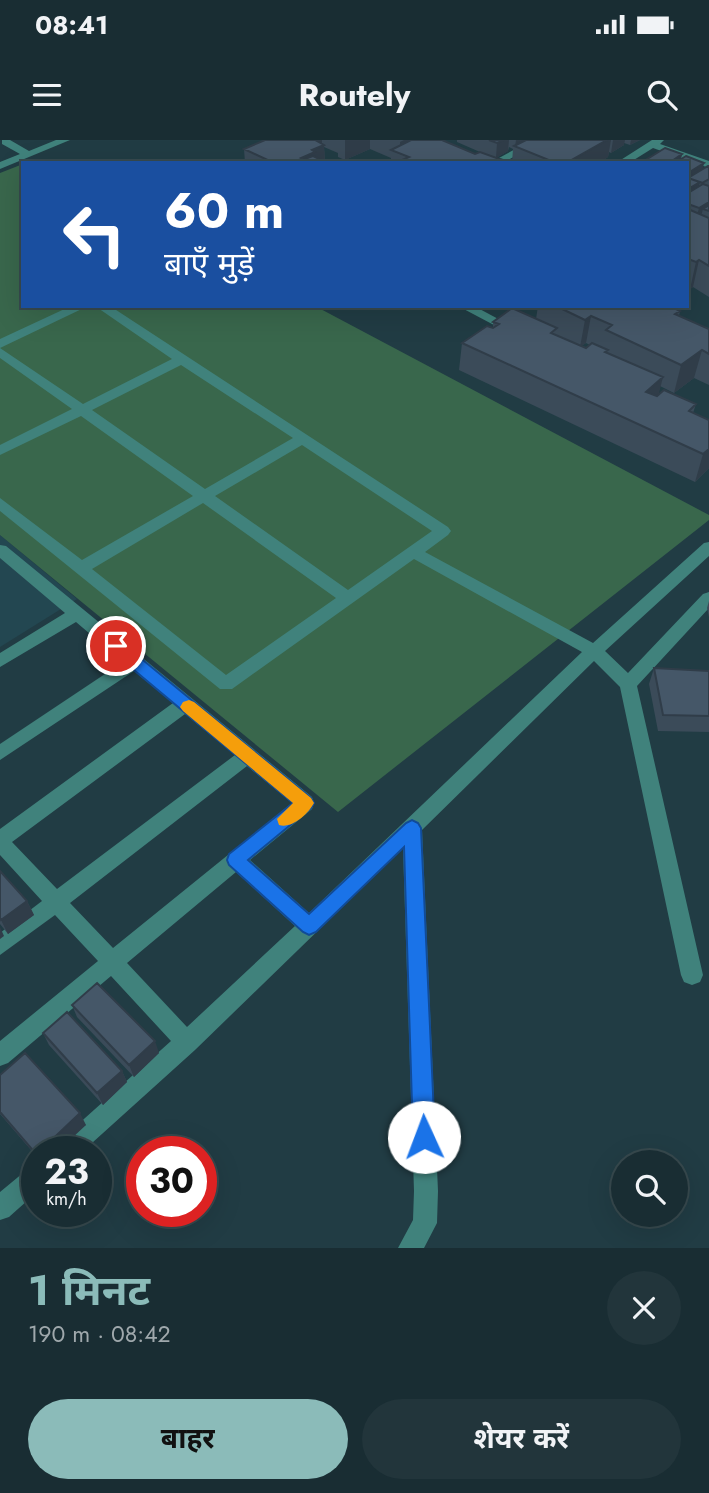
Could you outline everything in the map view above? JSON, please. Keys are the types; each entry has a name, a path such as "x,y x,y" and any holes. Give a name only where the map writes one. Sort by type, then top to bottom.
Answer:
{"street":[{"path":"0,166 65,140"},
{"path":"504,158 540,140"},
{"path":"5,142 29,155"},
{"path":"624,161 656,142 709,165"},
{"path":"0,344 78,308"},
{"path":"0,503 226,684 443,531 104,308"},
{"path":"468,308 526,336"},
{"path":"0,352 348,598"},
{"path":"0,451 182,359"},
{"path":"81,568 302,439"},
{"path":"82,1136 187,1042 594,651 709,547"},
{"path":"0,550 305,803 0,1055"},
{"path":"414,552 594,651 628,684 692,975"},
{"path":"628,684 709,598"},
{"path":"0,662 77,614"},
{"path":"0,752 135,662"},
{"path":"186,704 0,841 187,1042"},
{"path":"0,945 248,755"},
{"path":"410,1248 425,1223 426,1191 412,828"},
{"path":"236,860 309,926"},
{"path":"0,1208 21,1190"}],"shaded area":[{"path":"0,535 77,599 0,647"}],"green space":[{"path":"21,165 21,308 319,308 709,515 709,520 338,812 0,535 0,173"}],"building":[{"path":"265,140 320,140 317,141 324,145 301,158 307,161 270,161 244,149"},
{"path":"411,140 442,140 475,154 480,152 505,161 404,161 402,160 409,157 391,150"},
{"path":"526,140 607,140 570,161 551,161 514,146"},
{"path":"665,148 682,154 672,161 644,161"},
{"path":"313,156 324,161 314,161 307,158"},
{"path":"686,156 704,163 689,172 689,161 678,161"},
{"path":"709,166 709,179 702,183 689,177"},
{"path":"689,178 700,182 689,188"},
{"path":"703,184 709,186 709,202 699,208 689,204 689,192"},
{"path":"689,209 709,218 709,266 699,260 696,262 689,259"},
{"path":"512,308 557,328 551,333 586,348 592,343 608,350 605,352 663,377 646,392 657,396 664,390 696,404 689,411 709,420 709,449 703,454 462,343 487,326 493,328 499,324 493,322"},
{"path":"560,308 674,308 680,311 675,314 709,329 709,354 702,350 681,365 606,330 612,325 591,316 585,320"},
{"path":"654,668 709,671 709,716 663,715"},
{"path":"0,871 27,901 1,920 0,918"},
{"path":"97,983 155,1041 129,1065 72,1005"},
{"path":"67,1012 122,1071 97,1093 43,1033"},
{"path":"25,1053 80,1113 56,1136 21,1136 0,1112 0,1075"}],"slow traffic":[{"path":"189,707 305,803 285,819"}],"route":[{"path":"116,646 305,803 236,860 309,926 412,828 424,1137"}]}
